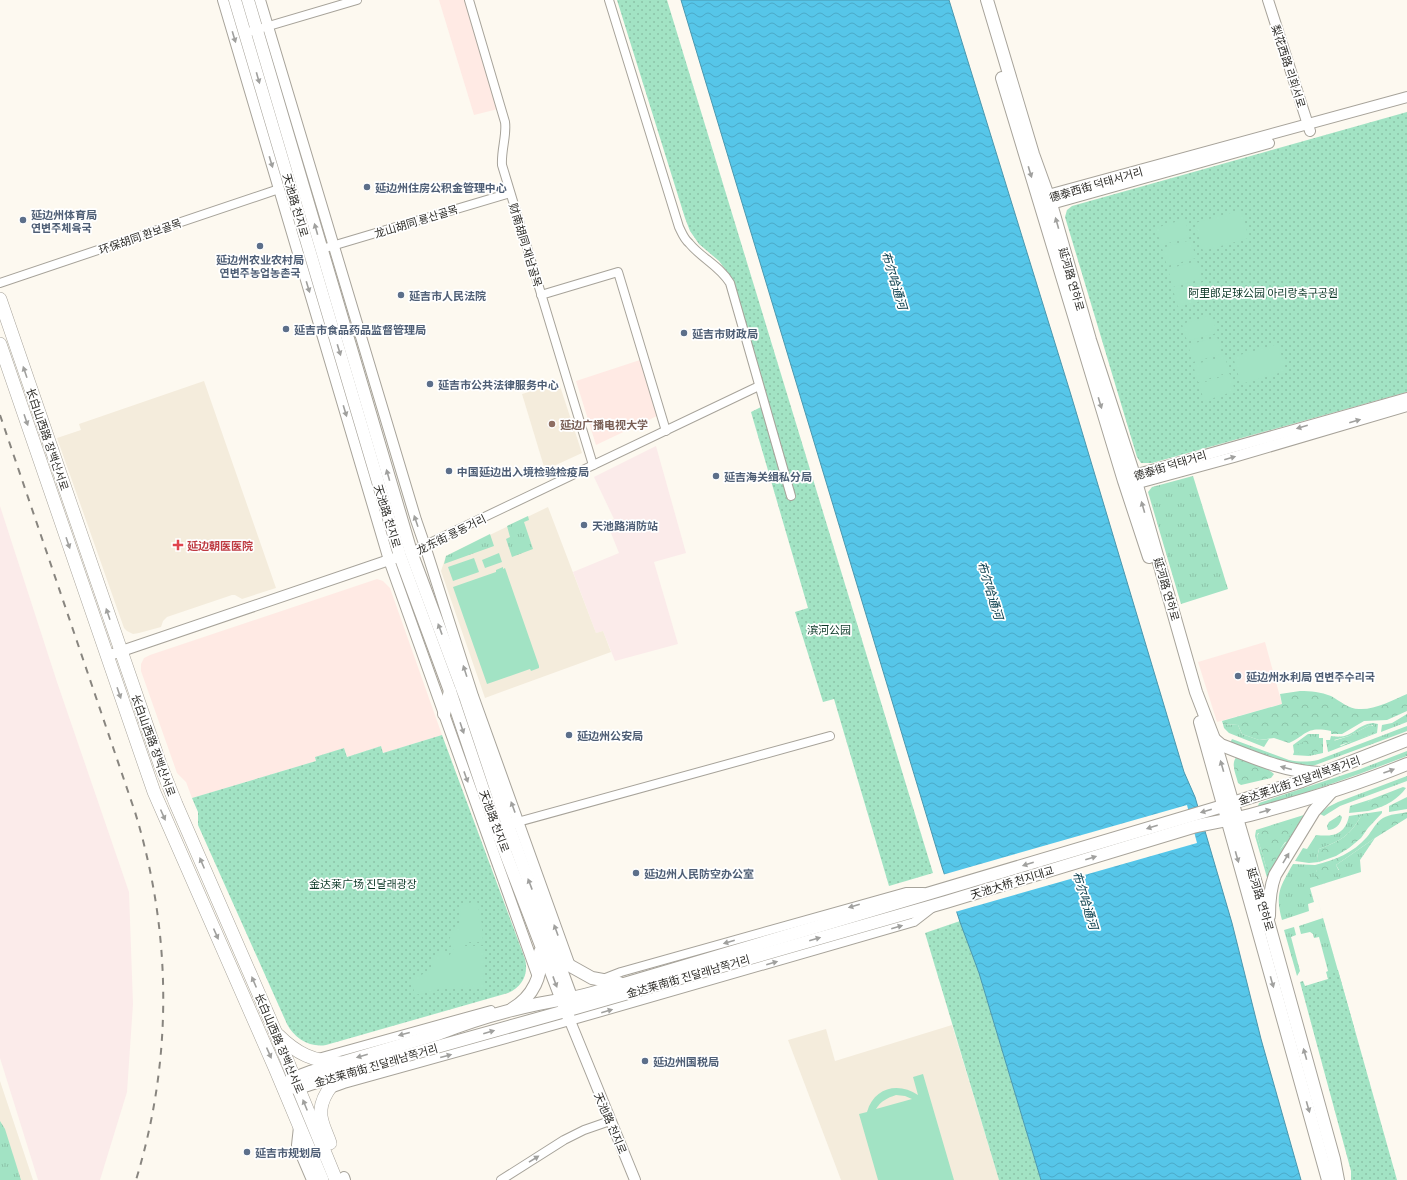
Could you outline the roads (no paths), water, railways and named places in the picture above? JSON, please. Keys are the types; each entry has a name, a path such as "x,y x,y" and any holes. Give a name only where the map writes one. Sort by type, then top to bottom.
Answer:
{"main road":[{"name":"天池路 천지로","path":"236,0 400,556 450,691 507,825 558,959 568,1007"},
{"name":"天池路 천지로","path":"248,0 262,27 328,248 400,556 466,699 507,825 539,939 568,1007"},
{"name":"延河路 연하로","path":"979,0 1046,201 1090,340 1196,692 1214,739 1228,805"},
{"name":"延河路 연하로","path":"987,0 1046,201"},
{"name":"长白山西路 장백산서로","path":"0,299 120,651 169,787 296,1083 342,1179"},
{"name":"长白山西路 장백산서로","path":"0,344 161,809 262,1036 322,1180"},
{"name":"延河路 연하로","path":"1131,479 1154,570 1195,705 1268,921 1334,1159 1338,1180"},
{"path":"444,714 450,691"},
{"path":"1214,739 1221,745 1286,769 1303,772 1325,773"},
{"name":"金达莱北街 진달래북쪽거리","path":"1191,821 1228,805 1325,773 1407,740"},
{"name":"金达莱北街 진달래북쪽거리","path":"1191,821 1248,816 1334,790 1407,764"},
{"path":"1268,921 1271,884 1314,811 1334,790"},
{"name":"延河路 연하로","path":"1232,818 1328,1180"},
{"name":"天池大桥 천지대교","path":"940,897 1191,821"},
{"name":"金达莱南街 진달래남쪽거리","path":"283,1087 506,1012 568,1007 624,984 940,897"},
{"name":"金达莱南街 진달래남쪽거리","path":"342,1068 568,1007 940,897"},
{"path":"506,1012 521,1003 535,985 541,958 539,939"},
{"path":"558,959 592,978 624,984"},
{"path":"262,1036 274,1031 295,1050 315,1059 342,1068 338,1077 328,1090 321,1108 321,1117 342,1179"}],"street":[{"name":"天池路 천지로","path":"223,0 279,189 400,556 444,714 538,977"},
{"name":"天池路 천지로","path":"260,0 262,27"},
{"path":"245,32 357,0"},
{"name":"财南胡同 재남골목","path":"469,0 505,122 506,127 502,151 502,165 594,465"},
{"path":"609,0 679,227 689,244 719,269 730,283 790,496"},
{"name":"梨花西路 리화서로","path":"1268,0 1309,128"},
{"name":"德泰西街 덕태서거리","path":"1309,128 1407,97"},
{"name":"德泰西街 덕태서거리","path":"1046,201 1309,128 1407,104"},
{"name":"环保胡同 환보골목","path":"0,283 279,189"},
{"name":"龙山胡同 룡산골목","path":"328,248 510,193"},
{"name":"天池路 천지로","path":"328,248 473,696 507,825 570,966"},
{"path":"541,295 618,272 666,430"},
{"name":"龙东街 룡동거리","path":"107,656 400,556 425,546 759,386"},
{"name":"德泰街 덕태거리","path":"1131,479 1407,398"},
{"name":"德泰街 덕태거리","path":"1131,479 1142,482 1234,457 1407,406"},
{"path":"507,825 830,736"},
{"name":"金达莱南街 진달래남쪽거리","path":"600,980 621,972 906,892 940,897"},
{"name":"金达莱南街 진달래남쪽거리","path":"315,1059 523,1001"},
{"name":"天池路 천지로","path":"568,1007 610,1121 635,1180"},
{"name":"金达莱南街 진달래남쪽거리","path":"328,1090 568,1007"},
{"path":"501,1180 564,1140 584,1130 610,1121"},
{"name":"长白山西路 장백산서로","path":"299,1124 298,1145 312,1180"}],"water":[{"name":"布尔哈通河","path":"681,0 949,0 1071,395 1184,772 1195,797 1232,923 1261,1039 1301,1180 1041,1180 979,973 942,867"}],"railway":[{"path":"0,415 135,812 147,858 156,904 161,950 163,996 162,1042 157,1088 148,1134 136,1180"}],"place":[{"name":"延边州住房公积金管理中心","path":"367,187"},
{"name":"延边州体育局 연변주체육국","path":"23,220"},
{"name":"延边州农业农村局 연변주농업농촌국","path":"260,246"},
{"name":"延吉市人民法院","path":"401,295"},
{"name":"延吉市食品药品监督管理局","path":"286,329"},
{"name":"延吉市财政局","path":"684,333"},
{"name":"延吉市公共法律服务中心","path":"430,384"},
{"name":"延边广播电视大学","path":"552,424"},
{"name":"中国延边出入境检验检疫局","path":"449,471"},
{"name":"延吉海关缉私分局","path":"716,476"},
{"name":"天池路消防站","path":"584,525"},
{"name":"延边朝医医院","path":"178,545"},
{"name":"延边州水利局 연변주수리국","path":"1238,676"},
{"name":"延边州公安局","path":"569,735"},
{"name":"延边州人民防空办公室","path":"636,873"},
{"name":"延边州国税局","path":"645,1061"},
{"name":"延吉市规划局","path":"247,1152"}],"park label":[{"name":"阿里郎足球公园 아리랑축구공원","path":"1263,292"},
{"name":"滨河公园","path":"829,629"},
{"name":"金达莱广场 진달래광장","path":"363,883"}]}
